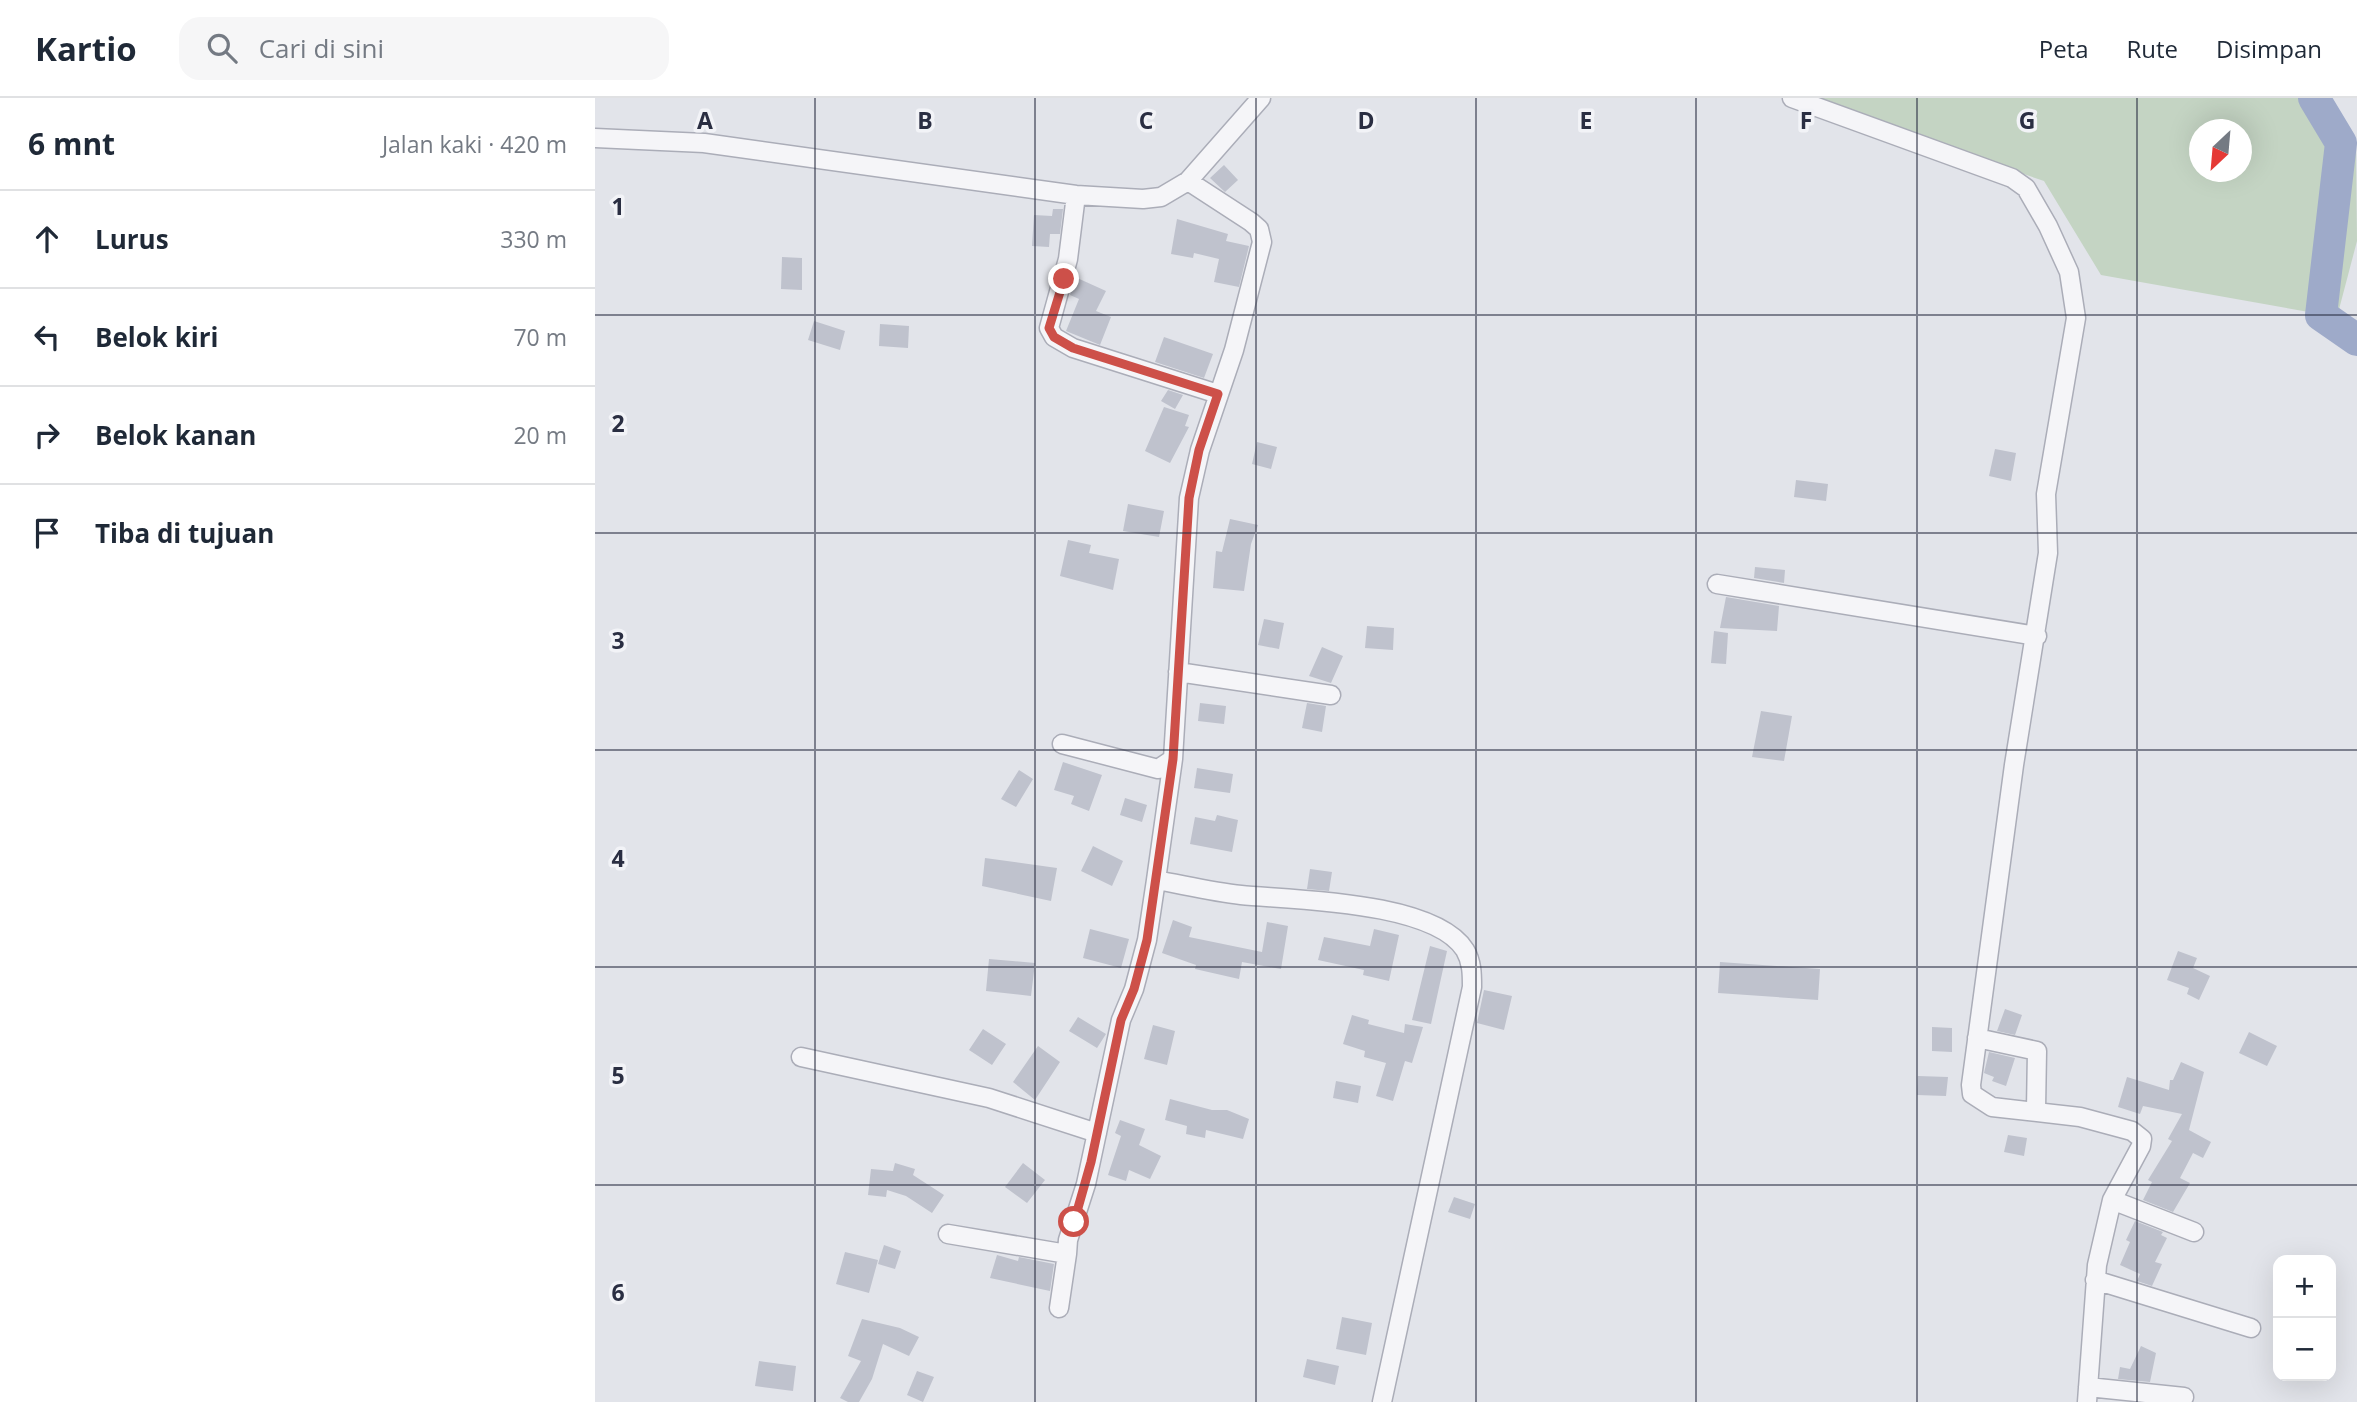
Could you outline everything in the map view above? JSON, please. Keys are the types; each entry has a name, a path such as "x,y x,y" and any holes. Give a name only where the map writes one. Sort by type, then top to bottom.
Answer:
{"street":[{"path":"595,138 717,145 1076,195 1152,198 1174,191 1188,181 1261,98"},
{"path":"1792,98 2012,178 2026,188 2048,226 2069,272 2076,318 2046,494 2048,553 2037,636 2014,765 1977,1038 1972,1094 1992,1107 2036,1109 2080,1117 2133,1131 2142,1139 2141,1146 2112,1200 2095,1280 2088,1394 2183,1397"},
{"path":"1059,1308 1067,1240 1097,1133 1121,1020 1134,989 1147,940 1173,759 1189,498 1199,450 1254,280 1262,242 1259,229 1251,222 1188,181"},
{"path":"1076,195 1068,259 1049,328 1054,337 1073,348 1218,394"},
{"path":"1717,584 2037,636"},
{"path":"1178,672 1331,695"},
{"path":"1062,744 1158,769 1173,759"},
{"path":"1156,880 1239,895 1340,901 1420,920 1453,938 1464,949 1471,964 1472,987 1460,1051 1382,1402"},
{"path":"1977,1038 2037,1051 2036,1109"},
{"path":"801,1057 989,1098 1097,1133"},
{"path":"2112,1200 2194,1232"},
{"path":"948,1234 1067,1254"},
{"path":"2095,1280 2251,1328"}],"green space":[{"path":"1801,98 2313,98 2356,148 2357,241 2337,317 2101,275 2044,181"}],"building":[{"path":"1224,165 1238,180 1225,192 1210,178"},
{"path":"1053,209 1063,209 1060,234 1050,234 1049,247 1032,246 1034,215 1052,216"},
{"path":"1177,219 1228,234 1226,241 1249,246 1239,287 1214,282 1219,259 1194,253 1193,258 1171,254"},
{"path":"782,257 802,258 802,290 781,289"},
{"path":"1075,277 1106,291 1096,311 1111,317 1100,345 1066,331 1079,299 1070,295"},
{"path":"814,321 845,331 840,350 808,340"},
{"path":"880,324 909,326 908,348 879,346"},
{"path":"1164,337 1213,354 1204,378 1155,362"},
{"path":"1168,390 1183,395 1175,409 1161,401"},
{"path":"1164,407 1189,415 1185,426 1189,427 1170,463 1145,451"},
{"path":"1257,442 1277,447 1271,469 1252,464"},
{"path":"1995,449 2016,453 2011,481 1989,476"},
{"path":"1796,480 1828,484 1826,501 1794,497"},
{"path":"1128,504 1164,511 1159,537 1123,531"},
{"path":"1230,519 1258,525 1251,544 1244,591 1213,588 1216,551 1222,552"},
{"path":"1068,540 1091,545 1089,553 1119,559 1113,590 1060,576"},
{"path":"1755,567 1785,570 1784,583 1754,578"},
{"path":"1726,597 1779,606 1777,631 1720,628"},
{"path":"1264,619 1284,623 1279,649 1258,645"},
{"path":"1367,626 1394,628 1393,650 1365,648"},
{"path":"1714,631 1728,633 1726,664 1711,663"},
{"path":"1322,647 1343,656 1331,683 1309,676"},
{"path":"1200,703 1226,706 1224,724 1198,721"},
{"path":"1307,703 1326,706 1322,732 1302,728"},
{"path":"1761,711 1792,716 1784,761 1752,757"},
{"path":"1063,762 1102,775 1089,811 1071,804 1074,796 1054,790"},
{"path":"1197,768 1233,774 1230,793 1194,788"},
{"path":"1019,770 1033,779 1016,807 1001,799"},
{"path":"1125,798 1147,805 1142,822 1120,815"},
{"path":"1217,815 1238,820 1232,852 1190,844 1195,817 1215,821"},
{"path":"1093,846 1123,861 1112,886 1081,871"},
{"path":"985,858 1057,868 1051,901 982,886"},
{"path":"1310,869 1332,872 1329,891 1307,889"},
{"path":"1173,920 1192,927 1189,937 1262,952 1267,922 1288,926 1281,969 1242,962 1239,979 1195,969 1196,965 1162,953"},
{"path":"1090,929 1129,939 1121,968 1083,958"},
{"path":"1374,929 1399,935 1389,981 1363,975 1364,970 1318,960 1324,937 1370,946"},
{"path":"1430,946 1447,951 1431,1024 1412,1020"},
{"path":"2178,951 2197,958 2193,968 2210,976 2199,1000 2187,994 2189,988 2167,980"},
{"path":"989,959 1035,963 1031,996 986,991"},
{"path":"1720,962 1820,969 1818,1000 1718,993"},
{"path":"1484,990 1512,996 1504,1030 1477,1023"},
{"path":"2005,1009 2022,1015 2015,1035 1997,1031"},
{"path":"1352,1015 1369,1020 1368,1024 1404,1033 1405,1024 1423,1027 1412,1063 1405,1061 1393,1101 1376,1096 1386,1063 1364,1057 1365,1051 1343,1044"},
{"path":"1078,1017 1106,1034 1097,1048 1069,1031"},
{"path":"1153,1025 1175,1031 1167,1065 1144,1059"},
{"path":"1932,1027 1952,1028 1952,1052 1932,1051"},
{"path":"983,1029 1006,1044 992,1065 969,1050"},
{"path":"2249,1032 2277,1046 2267,1066 2239,1053"},
{"path":"1038,1046 1060,1062 1035,1100 1013,1082"},
{"path":"1989,1052 2015,1058 2006,1086 1992,1081 1994,1077 1984,1073"},
{"path":"2181,1062 2204,1072 2189,1130 2211,1142 2203,1158 2193,1153 2180,1178 2190,1183 2173,1212 2143,1200 2152,1182 2148,1180 2172,1141 2168,1139 2182,1114 2143,1106 2140,1114 2118,1107 2127,1077 2169,1090 2170,1080 2173,1080"},
{"path":"1918,1076 1948,1077 1946,1096 1917,1095"},
{"path":"1336,1081 1361,1086 1358,1103 1333,1098"},
{"path":"1170,1099 1212,1110 1227,1110 1249,1119 1243,1139 1206,1130 1205,1138 1186,1134 1187,1126 1165,1120"},
{"path":"1120,1120 1145,1129 1139,1145 1161,1156 1150,1179 1129,1170 1126,1181 1108,1175 1121,1136 1115,1133"},
{"path":"2008,1135 2027,1138 2024,1156 2004,1152"},
{"path":"895,1163 915,1169 913,1175 944,1195 932,1213 906,1196 887,1190 886,1197 868,1195 871,1169 893,1171"},
{"path":"1023,1163 1045,1180 1027,1203 1005,1187"},
{"path":"1454,1197 1475,1204 1470,1219 1448,1212"},
{"path":"2135,1221 2163,1232 2161,1235 2167,1238 2155,1262 2162,1264 2152,1286 2137,1281 2140,1274 2120,1265 2130,1242 2126,1240"},
{"path":"884,1245 901,1251 895,1269 878,1264"},
{"path":"845,1252 878,1260 869,1293 836,1284"},
{"path":"997,1255 1018,1261 1019,1257 1054,1264 1050,1291 990,1278"},
{"path":"1342,1317 1372,1323 1366,1355 1336,1349"},
{"path":"862,1319 900,1328 919,1337 909,1356 883,1344 872,1379 859,1402 848,1402 840,1398 861,1361 848,1356"},
{"path":"2141,1346 2156,1353 2150,1382 2118,1379 2120,1367 2130,1369"},
{"path":"1307,1359 1339,1366 1335,1385 1303,1377"},
{"path":"759,1361 796,1366 793,1391 755,1386"},
{"path":"917,1371 934,1377 923,1402 907,1395"}],"waterway":[{"path":"2314,98 2341,143 2321,315 2357,340"}],"route":[{"path":"1064,279 1049,328 1054,337 1073,348 1218,394 1199,450 1189,498 1173,759 1147,940 1134,989 1121,1020 1086,1184 1074,1222"}]}
